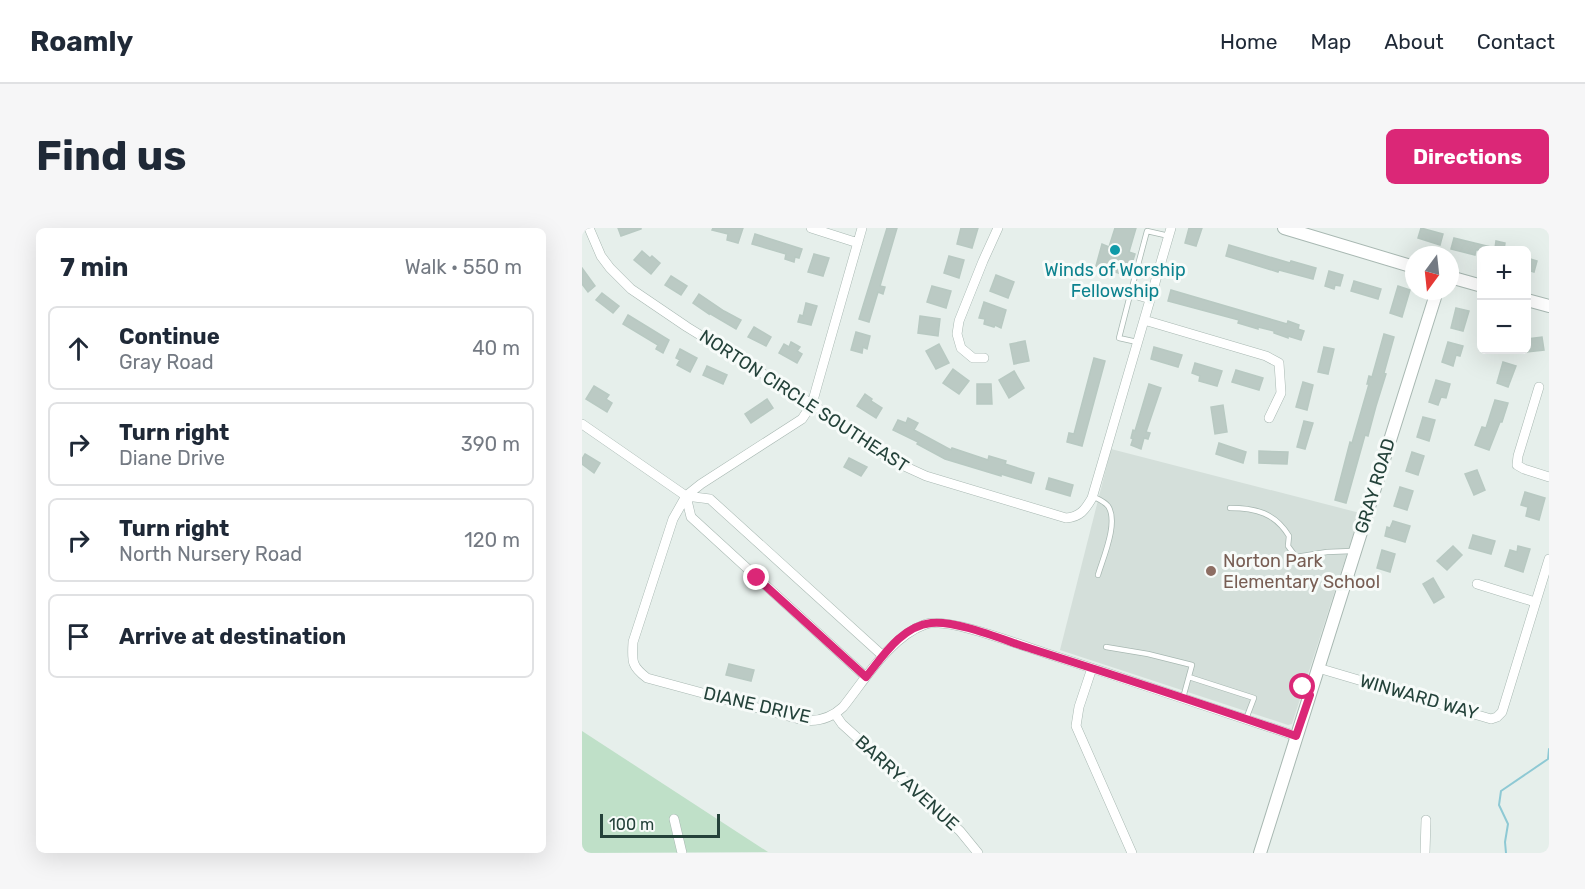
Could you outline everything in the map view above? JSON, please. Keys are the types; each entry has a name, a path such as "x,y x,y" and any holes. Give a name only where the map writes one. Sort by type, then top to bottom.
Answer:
{"street":[{"name":"NORTON CIRCLE SOUTHEAST","path":"589,228 601,256 631,289 687,327 812,404 891,460 926,476 1066,518 1080,515 1088,506 1092,496 1170,232"},
{"path":"811,228 858,243"},
{"path":"686,496 802,419 812,404 862,228"},
{"path":"984,358 973,358 967,353 962,348 957,334 959,321 998,228"},
{"path":"1284,228 1405,264"},
{"path":"1459,280 1477,285"},
{"name":"GRAY ROAD","path":"1260,853 1296,736 1306,691 1318,668 1434,300"},
{"path":"1531,301 1549,306"},
{"path":"1144,320 1266,356 1279,363 1281,393 1269,418"},
{"path":"1539,387 1517,465 1549,477"},
{"path":"582,424 686,496 710,500 883,656"},
{"path":"686,496 691,517 866,677"},
{"name":"DIANE DRIVE","path":"686,496 673,519 633,642 634,666 647,678 799,719 815,721 835,714 896,641 912,630 929,623 944,623 1092,668 1296,736"},
{"name":"WINWARD WAY","path":"1318,668 1491,719 1497,717 1502,712 1549,559"},
{"path":"1477,584 1535,602"},
{"path":"1092,668 1079,707 1076,726 1132,853"},
{"name":"BARRY AVENUE","path":"835,714 842,724 960,831 978,853"},
{"path":"674,819 682,853"},
{"path":"1425,853 1426,820"}],"lane":[{"path":"1137,342 1119,338 1147,231 1170,232"},
{"path":"1130,295 1150,301"},
{"path":"1092,496 1107,506 1112,519 1110,537 1098,575"},
{"path":"1230,508 1248,508 1278,521 1289,536 1288,546 1296,557 1355,550"},
{"path":"1106,647 1192,665 1183,698"},
{"path":"1189,677 1254,698 1246,719"}],"shaded area":[{"name":"Norton Park Elementary School","path":"1111,449 1360,513 1292,724 1288,725 1060,650"}],"green space":[{"path":"582,731 768,852 582,853"}],"building":[{"path":"618,228 641,228 641,229 621,236"},
{"path":"713,228 743,228 738,243 727,240 728,234 712,230"},
{"path":"887,228 897,228 880,286 885,287 883,294 878,292 869,322 859,319"},
{"path":"961,228 978,228 972,248 957,244"},
{"name":"Winds of Worship Fellowship","path":"1115,228 1136,228 1129,252 1135,254 1128,276 1096,266 1102,244 1109,247"},
{"path":"1189,228 1202,228 1196,246 1185,243"},
{"path":"1421,228 1443,234 1440,245 1418,238"},
{"path":"755,234 802,249 799,258 795,257 794,262 785,259 786,254 752,244"},
{"path":"1454,238 1487,246 1477,246 1475,255 1459,251 1459,246 1452,246"},
{"path":"1496,241 1505,243 1505,246 1495,246"},
{"path":"1229,245 1290,263 1291,261 1316,268 1313,279 1279,270 1278,272 1226,256"},
{"path":"642,251 660,263 651,274 634,260"},
{"path":"814,254 829,258 823,276 808,272"},
{"path":"949,256 964,260 959,278 944,273"},
{"path":"1531,259 1537,261 1534,272 1531,271"},
{"path":"582,268 595,286 588,292 582,284"},
{"path":"1329,271 1343,275 1340,286 1335,285 1334,289 1325,286"},
{"path":"996,275 1014,282 1008,298 990,291"},
{"path":"671,276 687,286 681,295 665,285"},
{"path":"1354,281 1381,289 1378,299 1351,291"},
{"path":"932,286 951,291 946,308 927,302"},
{"path":"1398,286 1405,288 1405,300 1407,300 1402,317 1390,313"},
{"path":"1171,290 1287,324 1288,321 1299,325 1298,329 1304,331 1301,340 1168,301"},
{"path":"602,293 619,306 613,313 596,300"},
{"path":"699,294 741,320 736,329 693,303"},
{"path":"984,302 1006,310 1001,328 984,324 985,319 979,318"},
{"path":"806,303 817,306 811,325 798,322 800,315 803,316"},
{"path":"1456,308 1469,311 1463,331 1451,328"},
{"path":"628,315 669,340 663,353 656,349 658,345 623,324"},
{"path":"920,316 940,319 938,336 918,333"},
{"path":"754,327 771,337 766,346 748,337"},
{"path":"856,332 870,336 867,349 863,347 862,353 851,350"},
{"path":"1384,334 1394,337 1384,373 1386,374 1368,436 1365,435 1346,503 1335,500 1350,442 1352,443 1369,384 1367,384 1369,376 1372,377"},
{"path":"1542,337 1544,350 1531,352 1531,338"},
{"path":"1025,341 1029,361 1014,364 1010,344"},
{"path":"791,342 800,347 797,351 802,354 797,363 779,353 784,344 789,347"},
{"path":"1448,342 1463,346 1460,356 1456,355 1453,366 1442,362"},
{"path":"939,344 949,363 936,369 926,351"},
{"path":"1154,347 1182,355 1178,367 1151,359"},
{"path":"1324,347 1334,349 1328,374 1318,372"},
{"path":"680,349 697,358 690,372 677,365 680,360 676,358"},
{"path":"1094,358 1105,361 1082,446 1067,442 1069,433 1074,434"},
{"path":"1503,362 1516,366 1508,387 1497,383"},
{"path":"1195,363 1222,371 1217,386 1199,381 1200,376 1192,373"},
{"path":"707,366 727,375 723,384 703,375"},
{"path":"953,369 969,381 959,394 943,383"},
{"path":"1236,370 1263,378 1259,390 1232,382"},
{"path":"1014,371 1024,388 1009,398 999,380"},
{"path":"1436,380 1450,384 1446,398 1441,397 1438,405 1429,402"},
{"path":"1303,382 1313,385 1307,410 1296,407"},
{"path":"977,384 991,384 992,404 977,404"},
{"path":"1149,384 1161,388 1146,432 1150,433 1148,439 1144,438 1141,449 1131,445 1133,439 1131,438"},
{"path":"594,386 609,395 606,399 612,403 607,412 586,399"},
{"path":"865,394 882,408 876,418 857,406"},
{"path":"767,399 773,408 751,423 745,414"},
{"path":"1495,400 1508,403 1489,450 1475,445 1482,427 1486,428"},
{"path":"1223,405 1227,432 1215,434 1211,407"},
{"path":"1423,417 1435,420 1429,441 1417,437"},
{"path":"908,418 918,423 914,430 951,450 952,448 988,460 989,456 1006,461 1005,464 1034,473 1031,483 945,459 893,430 898,420 906,423"},
{"path":"1304,421 1313,423 1305,449 1297,447"},
{"path":"1219,443 1246,452 1243,463 1216,454"},
{"path":"1259,451 1288,452 1287,464 1259,463"},
{"path":"1412,452 1424,456 1418,475 1406,471"},
{"path":"585,454 600,463 594,473 582,464"},
{"path":"849,458 867,467 861,476 844,467"},
{"path":"1477,470 1485,490 1474,495 1465,474"},
{"path":"1049,478 1073,485 1070,496 1046,489"},
{"path":"1400,487 1413,491 1407,510 1394,506"},
{"path":"1525,492 1545,498 1539,520 1526,516 1528,507 1521,505"},
{"path":"1393,521 1410,526 1405,542 1385,536 1387,527 1390,528"},
{"path":"1473,535 1495,541 1491,554 1469,548"},
{"path":"1453,546 1462,555 1447,570 1437,561"},
{"path":"1518,546 1530,549 1523,572 1505,566 1510,550 1517,552"},
{"path":"1382,550 1395,554 1390,572 1377,568"},
{"path":"1433,578 1444,597 1434,603 1423,584"},
{"path":"729,664 754,670 751,681 726,675"}],"waterway":[{"path":"1506,853 1508,824 1499,805 1501,791 1548,759 1549,749"}],"place":[{"name":"Winds of Worship Fellowship","path":"1115,250"},
{"name":"Norton Park Elementary School","path":"1211,571"}],"route":[{"path":"757,578 866,677 896,641 912,630 929,623 944,623 974,630 1296,736 1310,695 1303,687"}]}
